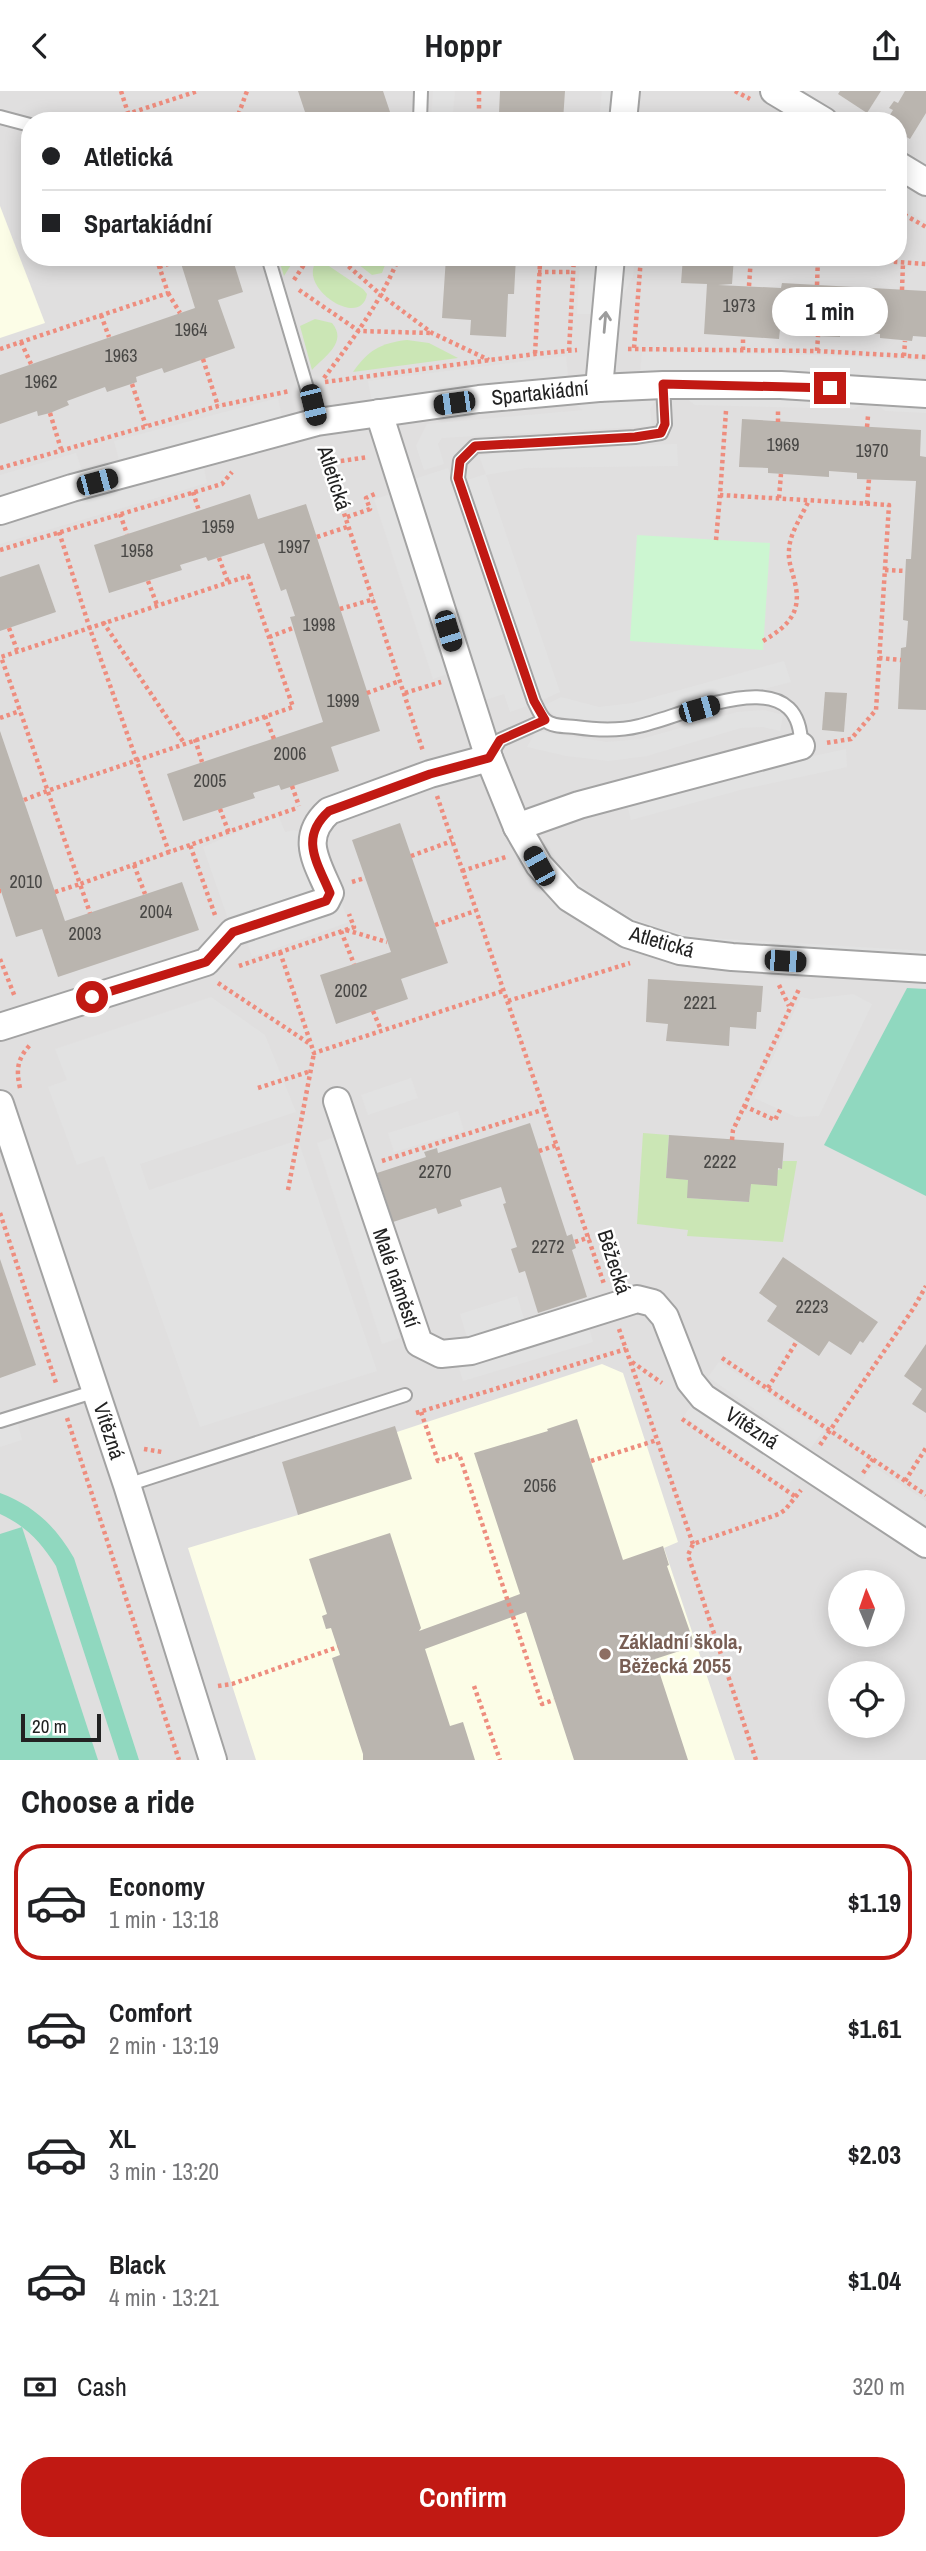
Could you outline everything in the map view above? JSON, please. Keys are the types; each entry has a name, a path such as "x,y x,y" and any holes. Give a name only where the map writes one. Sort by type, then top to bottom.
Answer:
{"street":[{"path":"625,112 626,91"},
{"path":"774,91 809,112"},
{"path":"907,170 926,182"},
{"path":"599,388 610,266"},
{"name":"Spartakiádní","path":"0,511 72,488 317,422 479,400 663,384 781,385 926,394"},
{"name":"Atletická","path":"379,413 489,758 523,838 539,866 569,898 627,934 680,951 732,957 926,969"},
{"path":"523,838 579,805 801,746"},
{"path":"0,1027 206,962 233,932 326,901 330,893 312,848 313,830 329,811 430,774 489,758"},
{"name":"Malé náměstí","path":"337,1101 419,1343 442,1354 471,1351 611,1306"},
{"name":"Vítězná","path":"0,1104 127,1485 213,1760"},
{"name":"Vítězná","path":"611,1306 637,1299 653,1303 665,1317 690,1381 703,1397 926,1543"}],"lane":[{"path":"420,112 421,91"},
{"path":"0,117 21,123"},
{"path":"271,266 315,385 317,422"},
{"path":"663,384 665,424 661,433 635,437 475,446 460,461 458,478 534,701 545,720 553,724 596,730 637,727 740,697 770,697 789,709 801,728 801,746"},
{"path":"489,758 500,740 545,720"},
{"path":"0,1421 96,1391"},
{"path":"127,1485 405,1395"}],"path":[{"path":"121,91 128,112"},
{"path":"131,112 198,91"},
{"path":"239,112 247,91"},
{"path":"479,91 479,112"},
{"path":"907,216 926,227"},
{"path":"907,263 926,264"},
{"path":"162,266 159,267 168,293 180,313"},
{"path":"348,266 432,333 490,361"},
{"path":"0,468 218,406 315,385 359,331 382,295 395,266"},
{"path":"535,354 539,266"},
{"path":"569,351 574,266"},
{"path":"634,348 639,266"},
{"path":"749,286 750,266"},
{"path":"817,285 818,266"},
{"path":"902,290 903,266"},
{"path":"538,272 573,272"},
{"path":"291,285 359,331 432,333"},
{"path":"0,349 168,293"},
{"path":"101,315 109,337"},
{"path":"743,336 743,350"},
{"path":"817,351 818,336"},
{"path":"904,356 905,341"},
{"path":"22,342 31,364"},
{"path":"203,359 218,406"},
{"path":"132,384 146,426"},
{"path":"716,540 726,411"},
{"path":"778,411 778,422"},
{"path":"50,413 61,449"},
{"path":"867,427 868,416"},
{"name":"Atletická","path":"317,422 322,448 503,991"},
{"path":"309,452 322,448"},
{"path":"327,463 392,453"},
{"path":"0,550 222,484 231,472 244,469"},
{"path":"779,498 781,474"},
{"path":"867,504 869,479"},
{"path":"347,517 370,509 366,498 388,489"},
{"path":"193,492 199,511"},
{"path":"720,495 889,505 876,710 851,739 801,746"},
{"path":"763,641 784,627 794,615 797,590 789,549 791,538 809,500"},
{"path":"120,514 127,534"},
{"path":"317,537 350,526"},
{"path":"59,532 135,760 169,852"},
{"path":"219,558 228,583"},
{"path":"885,570 906,571"},
{"path":"24,800 47,791 194,739 293,707 248,576 1,657 20,711 47,791 79,884 90,912"},
{"path":"148,581 157,605"},
{"path":"340,609 374,599"},
{"path":"103,622 184,743"},
{"path":"9,628 17,650"},
{"path":"269,637 293,628"},
{"path":"879,658 901,660"},
{"path":"368,693 400,681"},
{"path":"0,717 20,711"},
{"path":"265,716 274,739"},
{"path":"194,739 202,762"},
{"path":"292,786 299,807"},
{"path":"55,892 312,802"},
{"path":"220,809 229,833"},
{"path":"462,871 523,838"},
{"path":"411,856 452,841"},
{"path":"190,845 218,922"},
{"path":"134,865 145,894"},
{"path":"435,925 475,911"},
{"path":"354,964 343,930 387,942"},
{"path":"280,952 314,1052 288,1190"},
{"path":"0,959 12,992 20,1005"},
{"path":"208,977 312,1045"},
{"path":"732,1140 733,1130 801,985"},
{"path":"314,1052 503,991"},
{"name":"Běžecká","path":"503,991 590,1237 693,1544 688,1555 755,1760"},
{"path":"373,1011 381,1030"},
{"path":"258,1089 311,1071"},
{"path":"744,1107 775,1120 781,1108"},
{"path":"360,1169 545,1109"},
{"path":"539,1151 557,1145"},
{"path":"0,1213 179,1760"},
{"path":"575,1242 590,1237"},
{"path":"693,1544 785,1510 796,1497 830,1430 926,1286"},
{"path":"768,1388 797,1341"},
{"path":"408,1415 626,1349"},
{"path":"722,1358 926,1495"},
{"path":"421,1412 438,1461 459,1454 542,1704 554,1700"},
{"path":"682,1419 796,1497"},
{"path":"591,1461 657,1440"},
{"path":"905,1481 926,1448"},
{"path":"214,1687 232,1684 338,1647"},
{"path":"474,1686 500,1760"}],"shaded area":[{"path":"0,91 926,91 926,1760 0,1760"},
{"path":"433,91 455,91 453,112 432,112"},
{"path":"602,91 618,91 616,112 600,112"},
{"path":"907,187 926,199 926,222 907,210"},
{"path":"0,206 45,323 0,338"},
{"path":"580,266 598,266 595,314 577,314"},
{"path":"615,266 634,266 633,277 622,297 619,325 610,325"},
{"path":"642,352 816,355 926,361 926,381 769,374 640,373"},
{"path":"566,356 568,377 372,402 368,381"},
{"path":"659,396 650,409 652,426 442,438 438,444 444,464 424,470 416,446 427,424 583,410 570,400"},
{"path":"683,396 779,397 866,402 854,409 695,405"},
{"path":"278,398 282,418 119,460 114,441"},
{"path":"873,401 926,404 926,413 885,411"},
{"path":"677,444 678,466 526,468 486,475 560,692 540,701 467,480 486,474 479,456 524,449"},
{"path":"76,453 82,470 0,496 0,475"},
{"path":"203,464 207,483 0,544 0,523"},
{"path":"448,468 527,706 510,712 504,694 485,700 411,480"},
{"path":"391,494 450,673 433,679 374,499"},
{"path":"784,661 791,682 637,722 600,725 556,716 543,706 561,697 599,707 633,703"},
{"path":"764,710 783,715 780,731 763,727 741,728 647,756 609,761 566,756 527,747 536,731 607,742 641,739 737,712"},
{"path":"846,749 847,767 744,789 631,820 626,801 739,772"},
{"path":"278,815 285,832 294,830 315,837 349,922 252,957 247,941 236,935 228,919 203,847"},
{"path":"546,845 554,859 592,896 634,919 663,929 694,937 926,951 926,964 710,951 602,916 535,850"},
{"path":"853,994 872,1004 819,1116 796,1117 754,1098 801,997 812,999"},
{"path":"211,997 265,1035 296,1112 140,1164 149,1190 298,1140 377,1371 200,1427 104,1156 77,1165 48,1087 67,1080 55,1049"},
{"path":"411,1078 418,1098 368,1115 361,1095"},
{"path":"458,1111 464,1131 394,1152 388,1133"},
{"path":"335,1137 400,1338 382,1344 317,1143"},
{"path":"517,1296 524,1319 467,1337 460,1314"},
{"path":"587,1321 593,1342 463,1381 457,1361"},
{"path":"719,1362 823,1431 811,1448 708,1377"},
{"path":"602,1364 623,1373 678,1542 664,1548 735,1760 256,1760 188,1548 298,1515 397,1432"},
{"path":"695,1400 799,1471 786,1488 684,1416"},
{"path":"16,1417 22,1440 0,1447 0,1421"},
{"path":"873,1466 926,1501 926,1525 861,1482"}],"green space":[{"path":"281,266 290,266 284,276"},
{"path":"315,266 329,266 363,289 367,294 362,304 354,308 343,307 333,301 316,283 313,272"},
{"path":"360,266 385,266 382,273 372,275"},
{"path":"315,319 332,323 337,336 333,348 312,370 300,326"},
{"path":"407,340 429,343 458,358 353,372 364,358 376,349"},
{"path":"637,535 770,543 763,650 630,641"},
{"path":"907,988 926,989 926,1196 824,1145"},
{"path":"643,1133 669,1135 666,1177 688,1180 688,1198 749,1202 751,1184 782,1168 783,1161 797,1161 783,1242 687,1236 688,1230 637,1224"},
{"path":"0,1493 34,1511 52,1527 74,1558 139,1760 119,1760 56,1566 32,1535 0,1514"},
{"path":"22,1527 98,1760 0,1760 0,1534"}],"building":[{"path":"298,91 383,91 390,112 305,112"},
{"path":"500,91 565,91 564,112 499,112"},
{"path":"840,91 881,91 868,112 838,94"},
{"path":"905,91 926,91 926,113 910,139 907,137 907,112 892,112 893,110 889,108 894,101 898,103"},
{"path":"182,266 235,266 243,292 218,300 235,348 164,373 162,368 136,377 137,382 107,392 105,387 67,401 69,405 50,413 38,416 37,411 0,424 0,375 195,308"},
{"path":"445,266 516,266 514,294 508,294 506,337 470,335 471,320 442,318"},
{"path":"682,266 733,266 732,284 718,285 781,288 782,283 926,291 926,337 913,336 912,341 880,338 880,334 840,332 840,337 818,336 807,335 808,330 780,329 779,339 704,334 707,284 681,283"},
{"path":"742,419 921,430 920,456 926,457 926,710 898,709 901,648 906,647 908,621 903,620 906,559 911,559 916,481 857,479 857,473 829,471 829,477 768,473 768,468 739,467"},
{"path":"250,494 258,519 306,504 380,731 331,747 339,771 281,790 279,785 253,793 255,798 183,821 167,774 323,722 290,617 295,616 286,589 281,591 264,543 208,561 206,557 180,565 182,570 109,593 94,545"},
{"path":"39,564 56,612 0,631 0,577"},
{"path":"825,692 847,693 844,732 822,730"},
{"path":"0,731 65,921 182,882 199,930 58,977 42,929 16,937 0,888"},
{"path":"400,823 448,963 401,979 408,999 336,1024 320,975 391,952 352,840"},
{"path":"648,979 763,986 761,1012 757,1012 756,1029 730,1027 729,1046 666,1041 668,1024 646,1022"},
{"path":"530,1123 567,1236 572,1234 576,1248 572,1250 587,1297 538,1313 525,1271 519,1273 511,1249 517,1247 503,1204 506,1203 501,1187 460,1200 462,1206 438,1214 436,1208 393,1222 377,1173 426,1157 424,1152 437,1148 438,1153"},
{"path":"669,1135 784,1143 782,1169 778,1168 777,1186 751,1184 749,1202 687,1198 688,1180 666,1178"},
{"path":"783,1257 878,1322 851,1355 829,1341 819,1356 767,1321 777,1306 759,1293"},
{"path":"0,1259 36,1365 0,1378"},
{"path":"926,1344 926,1413 912,1404 922,1389 904,1376"},
{"path":"577,1419 623,1560 663,1546 669,1565 667,1566 695,1646 655,1659 688,1760 574,1760 526,1612 425,1649 450,1726 463,1722 475,1760 363,1760 332,1658 340,1655 331,1628 326,1629 322,1616 327,1614 309,1559 390,1533 421,1628 419,1631 520,1594 474,1453 548,1431 547,1429"},
{"path":"395,1426 412,1479 298,1515 282,1462"}],"place":[{"name":"Základní škola, Běžecká 2055","path":"605,1654"}],"route":[{"path":"92,997 206,962 233,932 326,901 330,893 312,848 313,830 329,811 430,774 489,758 500,740 545,720 534,701 458,478 460,461 475,446 651,436 661,433 665,424 663,384 830,388"}]}
